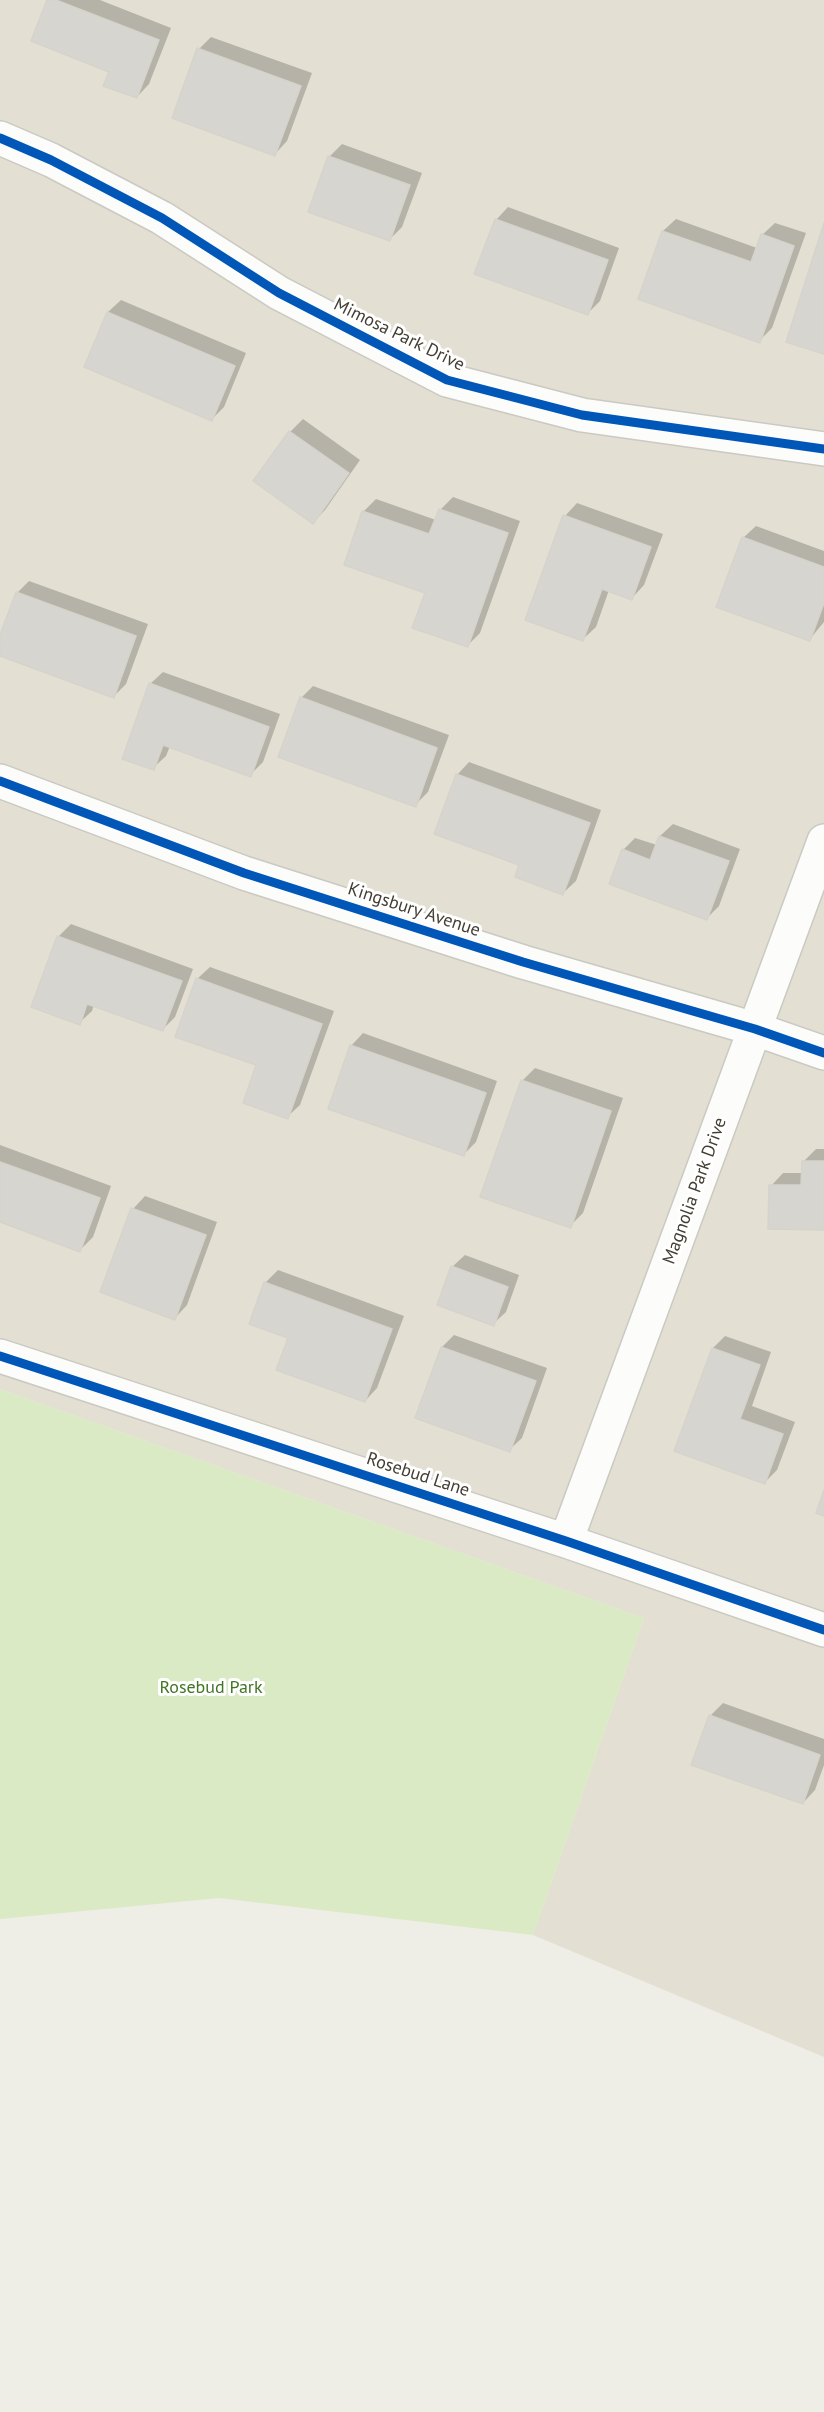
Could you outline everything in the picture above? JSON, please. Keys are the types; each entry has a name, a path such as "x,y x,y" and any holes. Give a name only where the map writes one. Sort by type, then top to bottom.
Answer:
{"street":[{"name":"Mimosa Park Drive","path":"0,138 51,160 162,218 279,293 447,380 582,415 824,449"},
{"name":"Kingsbury Avenue","path":"0,781 244,873 523,962 755,1029 824,1053"},
{"name":"Magnolia Park Drive","path":"566,1541 824,841"},
{"name":"Rosebud Lane","path":"0,1356 566,1541 824,1630"}],"shaded area":[{"path":"0,0 824,0 824,2057 533,1935 644,1618 0,1389"}],"green space":[{"name":"Rosebud Park","path":"0,1389 644,1618 533,1935 219,1898 0,1919"}],"building":[{"path":"47,0 56,0 159,40 137,98 103,86 109,72 31,41"},
{"path":"197,48 301,86 275,156 172,118"},
{"path":"328,156 410,185 390,241 308,212"},
{"path":"495,219 608,260 588,315 474,274"},
{"path":"824,223 824,354 786,342"},
{"path":"662,231 751,262 761,234 794,246 760,343 638,299"},
{"path":"107,312 235,366 212,421 84,367"},
{"path":"289,431 349,473 313,524 253,481"},
{"path":"439,509 508,533 468,647 412,628 425,593 344,565 362,511 429,534"},
{"path":"563,515 651,547 632,600 602,589 583,641 525,620"},
{"path":"742,537 824,567 824,603 810,641 716,607"},
{"path":"16,592 136,636 114,698 0,656 0,635"},
{"path":"149,683 269,727 251,777 163,745 154,770 122,759"},
{"path":"300,697 437,748 416,807 278,757"},
{"path":"456,774 590,823 563,895 515,877 519,865 434,834"},
{"path":"659,836 729,861 707,920 609,884 622,849 650,860"},
{"path":"57,936 182,981 163,1031 87,1004 80,1025 31,1007"},
{"path":"196,978 322,1024 288,1119 243,1103 256,1065 175,1037"},
{"path":"350,1045 486,1093 464,1156 328,1109"},
{"path":"521,1080 611,1111 571,1228 480,1197"},
{"path":"802,1161 824,1161 824,1230 768,1229 769,1185 801,1185"},
{"path":"0,1162 100,1198 80,1252 0,1222"},
{"path":"131,1208 206,1235 175,1320 100,1292"},
{"path":"451,1266 508,1287 494,1326 437,1305"},
{"path":"264,1282 392,1329 365,1402 276,1370 288,1338 249,1324"},
{"path":"441,1347 536,1381 510,1452 415,1418"},
{"path":"712,1348 760,1365 740,1419 783,1434 765,1484 674,1451"},
{"path":"824,1490 824,1516 816,1513"},
{"path":"709,1715 820,1755 803,1804 691,1765"}],"cycle path":[{"path":"0,138 51,160 162,218 279,293 447,380 582,415 824,449"},
{"path":"0,781 244,873 523,962 755,1029 824,1053"},
{"path":"0,1356 566,1541 824,1630"}]}
